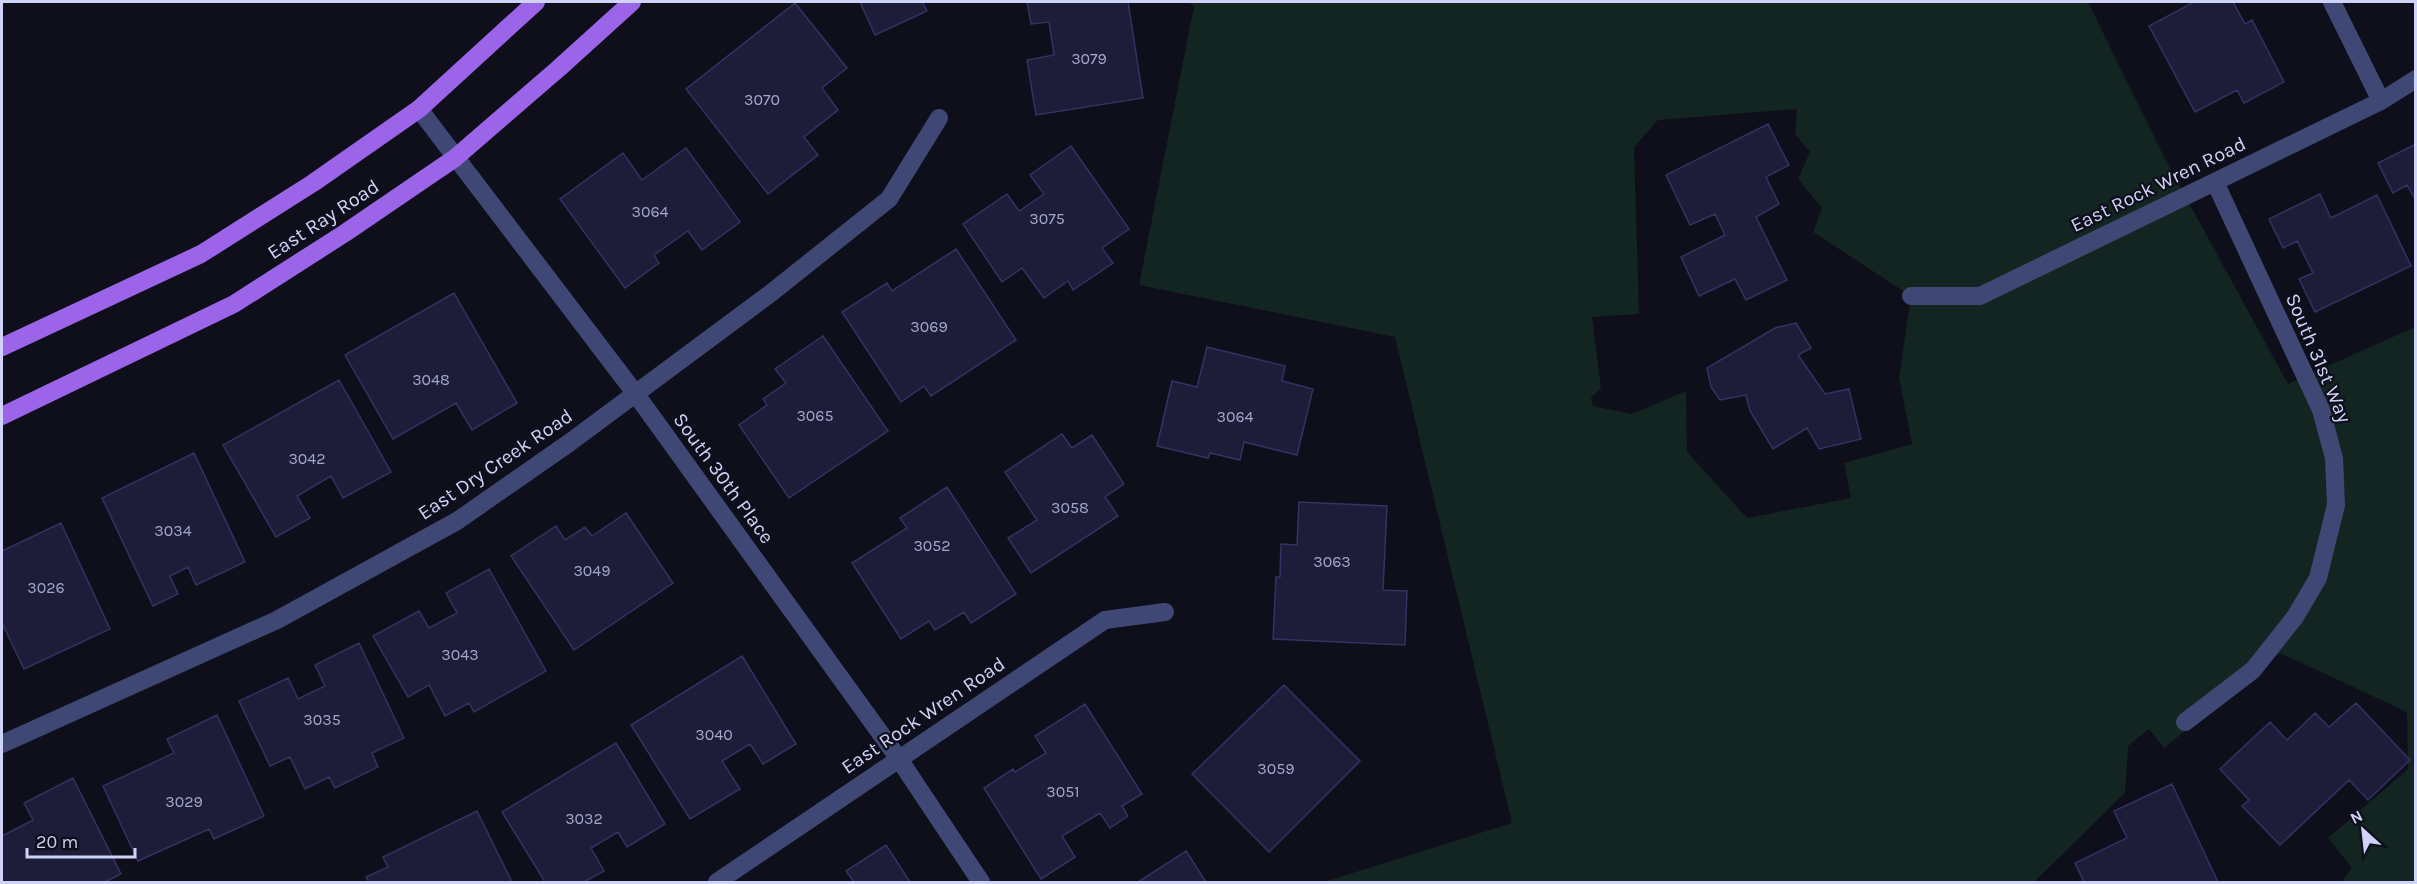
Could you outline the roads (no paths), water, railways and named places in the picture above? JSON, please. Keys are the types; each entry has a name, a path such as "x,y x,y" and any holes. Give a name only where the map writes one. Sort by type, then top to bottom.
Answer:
{"main road":[{"name":"East Ray Road","path":"2,347 201,254 313,183 419,109 536,2"},
{"name":"East Ray Road","path":"2,416 234,304 345,233 455,158 632,2"}],"street":[{"path":"2332,2 2381,100"},
{"name":"East Rock Wren Road","path":"1911,296 1980,296 2381,100 2415,79"},
{"name":"South 30th Place","path":"419,109 635,393 899,759 981,882"},
{"name":"East Dry Creek Road","path":"2,744 277,620 457,521 569,443 771,293 889,199 939,118"},
{"name":"South 31st Way","path":"2185,722 2253,670 2295,616 2318,578 2336,505 2334,458 2321,410 2215,182"},
{"name":"East Rock Wren Road","path":"717,882 1105,620 1165,612"}]}
